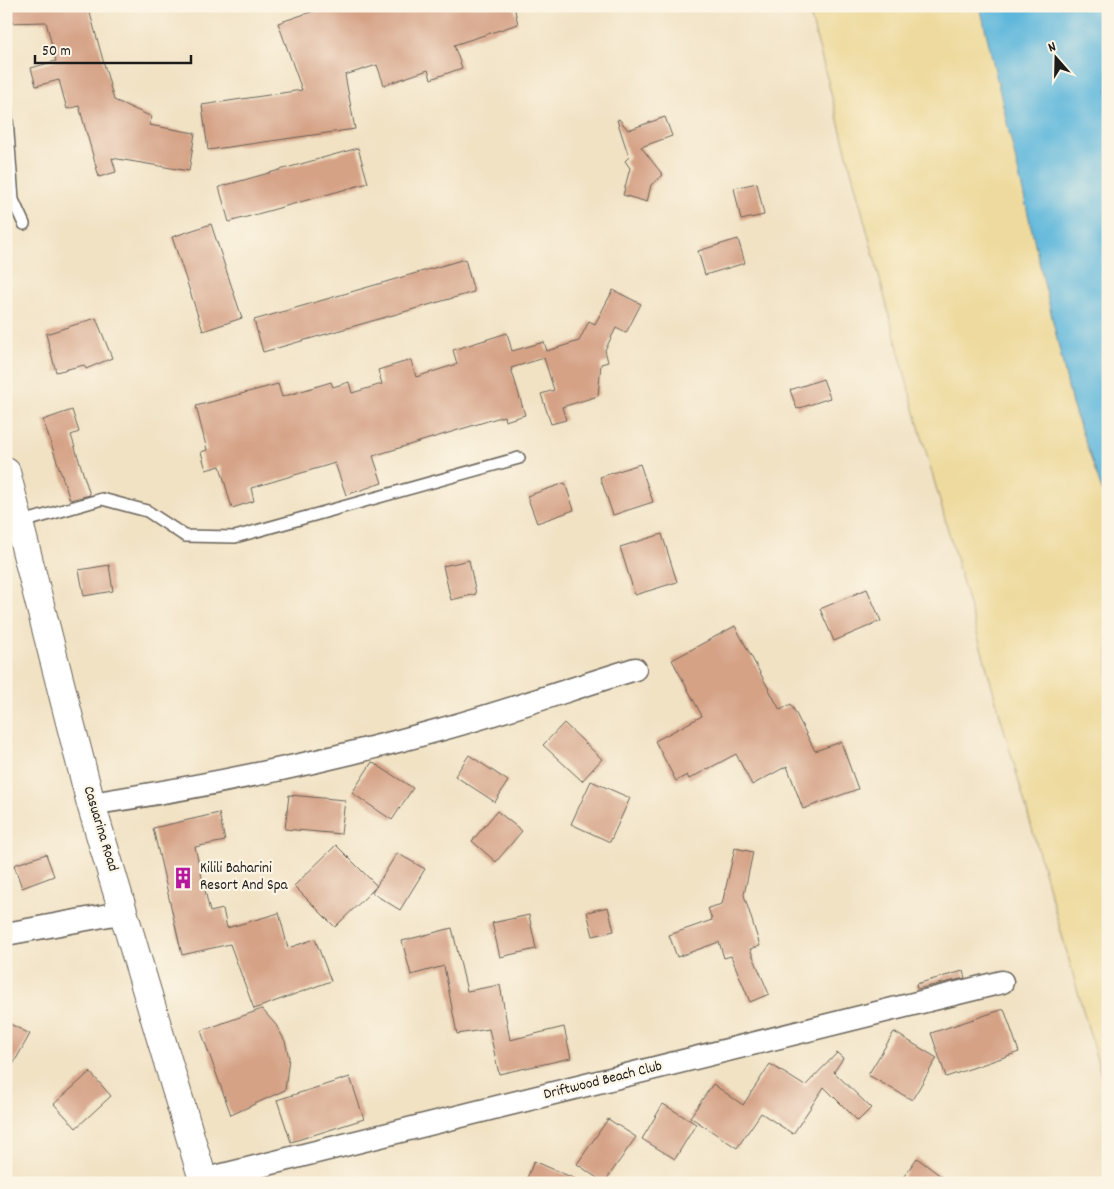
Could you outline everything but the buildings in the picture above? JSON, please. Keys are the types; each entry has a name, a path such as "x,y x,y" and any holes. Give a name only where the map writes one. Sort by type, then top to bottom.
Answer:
{"street":[{"name":"Casuarina Road","path":"6,472 91,804 125,912 204,1181"},
{"path":"91,804 175,791 367,749 440,730 635,669"},
{"path":"6,934 125,912"},
{"name":"Driftwood Beach Club","path":"204,1181 1002,982"}],"lane":[{"path":"6,106 12,200 24,224"},
{"path":"19,523 102,499 147,510 186,536 235,537 519,458"}],"sand":[{"path":"808,6 983,6 1072,404 1108,507 1108,1099 914,409"}],"water":[{"path":"980,6 1108,6 1108,507 1072,404"}],"place":[{"name":"Kilili Baharini Resort And Spa","path":"183,878"}]}
